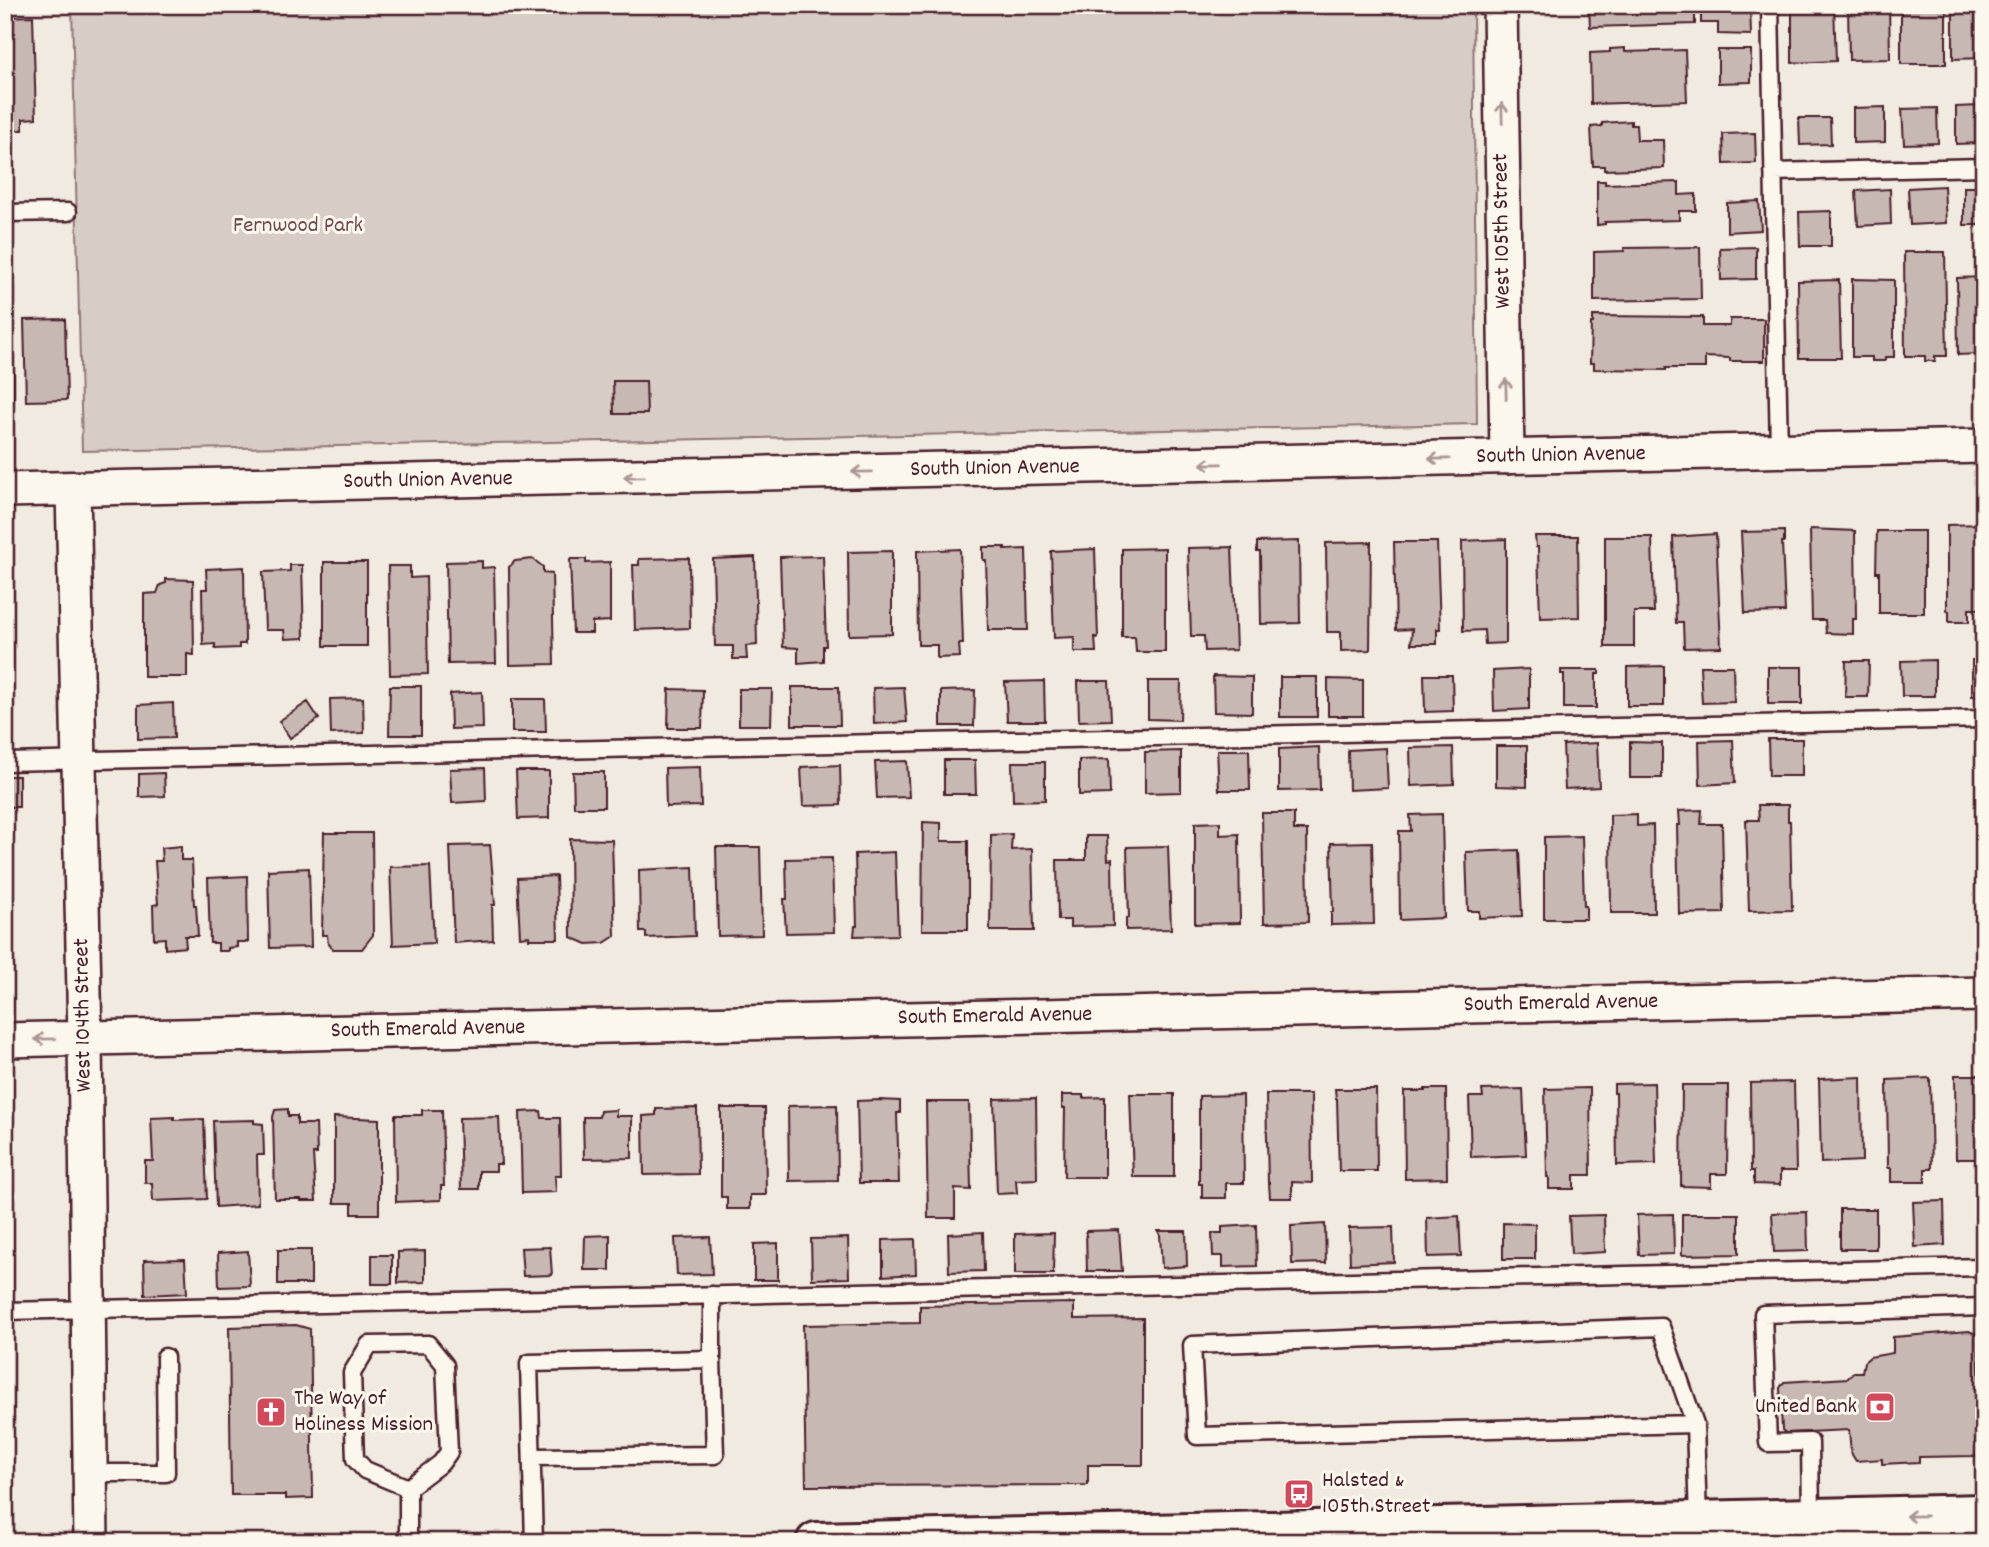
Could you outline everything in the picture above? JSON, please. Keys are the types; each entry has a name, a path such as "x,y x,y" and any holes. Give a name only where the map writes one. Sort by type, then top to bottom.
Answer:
{"main road":[{"path":"816,1542 1195,1538 1984,1514"}],"street":[{"name":"West 105th Street","path":"1500,5 1507,457"},
{"name":"South Union Avenue","path":"5,490 1984,446"},
{"name":"West 104th Street","path":"73,489 85,1038 91,1542"},
{"name":"South Emerald Avenue","path":"5,1040 1984,995"}],"lane":[{"path":"1770,5 1779,451"},
{"path":"1773,172 1984,167"},
{"path":"5,213 68,212"},
{"path":"5,762 1984,719"},
{"path":"5,1311 1984,1267"},
{"path":"533,1457 715,1455 712,1295"},
{"path":"1811,1518 1810,1442 1768,1443 1763,1314 1984,1307"},
{"path":"1695,1424 1197,1436 1192,1345 1661,1327 1695,1424 1698,1521"},
{"path":"428,1344 445,1365 449,1452 441,1463 408,1488 365,1470 355,1459 352,1373 369,1345 428,1344"},
{"path":"90,1472 166,1472 165,1357"},
{"path":"534,1542 529,1363 712,1359"},
{"path":"408,1488 408,1542"}],"green space":[{"name":"Fernwood Park","path":"72,5 1473,5 1477,424 82,451"}],"building":[{"path":"1589,5 1695,5 1695,24 1590,27"},
{"path":"1701,5 1750,5 1751,35 1718,34 1718,23 1701,23"},
{"path":"1792,5 1834,5 1836,61 1792,63"},
{"path":"1848,5 1889,5 1890,59 1849,60"},
{"path":"1901,5 1946,5 1946,64 1901,64"},
{"path":"1953,5 1984,5 1984,58 1953,59"},
{"path":"33,16 36,118 23,119 23,130 5,130 5,17"},
{"path":"1625,48 1625,52 1685,50 1687,101 1591,104 1590,53"},
{"path":"1718,50 1751,50 1751,82 1718,83"},
{"path":"1979,106 1981,143 1956,144 1956,107"},
{"path":"1885,107 1885,142 1853,143 1853,108"},
{"path":"1937,108 1938,143 1904,144 1902,109"},
{"path":"1799,118 1830,118 1831,144 1800,145"},
{"path":"1631,121 1631,125 1636,125 1637,140 1663,140 1664,168 1604,170 1604,166 1593,166 1591,127 1602,126 1602,123"},
{"path":"1755,133 1756,163 1724,164 1723,134"},
{"path":"1597,181 1605,181 1605,184 1679,182 1679,195 1696,194 1696,211 1679,211 1679,220 1605,222 1597,225"},
{"path":"1944,186 1946,223 1910,225 1908,188"},
{"path":"1964,187 1984,187 1984,225 1964,225"},
{"path":"1890,189 1891,224 1858,226 1856,191"},
{"path":"1759,201 1761,230 1727,232 1727,203"},
{"path":"1831,211 1831,246 1800,246 1799,212"},
{"path":"1700,247 1701,299 1594,301 1594,252 1624,251 1624,248"},
{"path":"1756,247 1756,279 1721,280 1720,248"},
{"path":"1904,252 1945,252 1947,356 1935,356 1935,361 1925,361 1925,356 1905,356"},
{"path":"1984,277 1984,360 1979,360 1979,354 1958,355 1957,278"},
{"path":"1852,279 1894,280 1894,357 1885,357 1885,361 1872,361 1872,357 1852,357"},
{"path":"1839,280 1841,358 1799,358 1798,281"},
{"path":"1593,316 1703,317 1703,326 1730,326 1730,319 1764,319 1764,361 1730,361 1730,358 1705,357 1705,368 1594,369 1594,363 1590,363"},
{"path":"65,319 67,400 26,401 24,320"},
{"path":"5,320 13,320 13,401 5,401"},
{"path":"613,381 646,381 647,414 614,414"},
{"path":"1984,524 1984,609 1969,609 1969,622 1949,622 1947,525"},
{"path":"1810,529 1855,531 1856,619 1853,619 1853,634 1826,633 1825,620 1812,620"},
{"path":"1784,531 1782,542 1785,612 1745,613 1741,532"},
{"path":"1877,531 1924,531 1924,613 1879,613"},
{"path":"1716,534 1721,647 1684,648 1683,623 1676,623 1673,537"},
{"path":"1535,536 1578,536 1579,617 1540,618 1538,547"},
{"path":"1605,537 1652,537 1654,612 1634,612 1634,647 1605,647"},
{"path":"1506,539 1506,643 1485,644 1484,630 1463,631 1462,541"},
{"path":"1299,541 1300,623 1261,624 1260,552 1257,552 1257,542"},
{"path":"1371,542 1370,650 1341,651 1341,632 1327,632 1326,543"},
{"path":"1394,542 1437,542 1440,629 1437,629 1437,644 1411,644 1412,629 1396,630"},
{"path":"983,547 1026,549 1028,630 988,630 986,560 983,560"},
{"path":"1232,547 1236,650 1205,651 1204,636 1191,636 1188,548"},
{"path":"1165,548 1165,652 1136,652 1135,637 1122,637 1122,549"},
{"path":"960,549 963,644 959,644 960,657 937,658 937,645 918,645 917,551"},
{"path":"1095,549 1098,638 1095,637 1096,652 1074,652 1074,637 1054,638 1051,551"},
{"path":"892,551 892,634 849,635 848,552"},
{"path":"823,556 826,646 823,646 823,661 798,663 798,648 783,647 780,557"},
{"path":"755,557 757,645 746,646 747,659 733,659 733,646 715,646 713,559"},
{"path":"689,558 690,628 635,630 633,565 639,565 639,559"},
{"path":"533,559 543,567 543,573 552,574 554,664 510,665 509,567 515,561"},
{"path":"570,559 586,559 586,563 610,562 610,621 592,622 592,633 573,633"},
{"path":"482,561 482,568 494,567 496,663 448,664 446,562"},
{"path":"324,562 367,562 367,646 324,646"},
{"path":"290,565 302,565 304,638 285,639 284,630 265,630 263,572 290,571"},
{"path":"388,566 410,566 410,578 426,577 428,674 390,675"},
{"path":"244,567 245,644 239,644 239,648 215,649 215,644 203,645 202,589 207,589 206,569"},
{"path":"166,579 193,580 194,655 187,654 187,677 144,677 144,594 157,593 160,585 166,583"},
{"path":"1935,660 1935,696 1902,696 1901,661"},
{"path":"1972,660 1984,660 1984,696 1972,696"},
{"path":"1846,661 1869,661 1868,697 1845,697"},
{"path":"1664,666 1664,706 1627,706 1627,667"},
{"path":"1700,666 1733,666 1734,702 1702,703"},
{"path":"1768,667 1802,667 1802,704 1768,704"},
{"path":"1529,669 1529,709 1494,711 1493,671"},
{"path":"1561,670 1599,670 1599,674 1596,674 1596,708 1564,708 1564,674 1561,674"},
{"path":"1424,675 1452,675 1453,711 1425,712"},
{"path":"1213,676 1252,677 1252,713 1214,712"},
{"path":"1280,677 1317,677 1317,717 1280,717"},
{"path":"1328,679 1363,680 1363,716 1328,716"},
{"path":"1044,681 1045,721 1007,721 1005,682"},
{"path":"1078,681 1109,681 1111,720 1079,721"},
{"path":"1148,681 1181,681 1180,720 1148,719"},
{"path":"390,686 421,686 421,735 389,735"},
{"path":"792,687 839,687 840,725 792,725"},
{"path":"904,687 907,722 874,724 873,688"},
{"path":"669,689 703,690 702,728 668,728"},
{"path":"739,689 772,689 771,725 739,725"},
{"path":"975,690 974,726 941,726 941,691"},
{"path":"482,692 483,728 451,729 450,694"},
{"path":"363,698 364,733 331,734 330,699"},
{"path":"512,699 545,699 546,732 512,732"},
{"path":"308,702 319,719 290,738 279,721"},
{"path":"173,703 174,738 138,739 138,705"},
{"path":"1768,739 1802,739 1802,776 1769,776"},
{"path":"1733,740 1735,783 1700,785 1699,741"},
{"path":"1630,742 1662,743 1662,778 1630,778"},
{"path":"1597,743 1599,787 1565,789 1563,745"},
{"path":"1496,746 1527,746 1527,787 1496,786"},
{"path":"1319,747 1320,790 1279,791 1279,749"},
{"path":"1453,747 1454,784 1411,786 1410,748"},
{"path":"1386,748 1388,788 1349,790 1348,750"},
{"path":"1217,750 1249,750 1250,790 1219,790"},
{"path":"1181,751 1181,792 1145,793 1145,752"},
{"path":"1109,759 1110,794 1079,795 1079,760"},
{"path":"944,760 975,760 976,794 944,794"},
{"path":"907,761 909,797 877,798 875,762"},
{"path":"1012,762 1045,762 1045,800 1013,801"},
{"path":"840,765 841,805 803,806 801,767"},
{"path":"700,767 701,806 666,807 665,768"},
{"path":"485,768 486,801 452,803 450,769"},
{"path":"516,771 549,771 549,818 518,819"},
{"path":"573,772 604,772 604,807 574,807"},
{"path":"164,773 165,796 139,797 139,774"},
{"path":"5,776 19,776 19,807 5,807"},
{"path":"1758,805 1788,805 1792,910 1749,911 1746,820 1759,820"},
{"path":"1702,810 1701,824 1722,824 1724,913 1679,914 1679,811"},
{"path":"1262,813 1294,813 1294,830 1307,830 1308,922 1264,923"},
{"path":"1442,814 1444,918 1400,920 1399,831 1411,831 1410,815"},
{"path":"1637,814 1637,826 1653,825 1654,913 1611,913 1610,815"},
{"path":"923,822 941,823 941,841 968,841 968,930 922,930"},
{"path":"1220,822 1220,835 1239,834 1240,923 1195,924 1195,823"},
{"path":"324,833 372,833 373,935 362,949 333,949 328,943 327,935 322,935"},
{"path":"1012,834 1011,850 1032,849 1034,931 990,931 991,835"},
{"path":"1086,836 1107,836 1108,860 1112,859 1113,926 1070,927 1070,920 1058,920 1057,860 1086,860"},
{"path":"1582,836 1586,919 1544,919 1544,837"},
{"path":"570,839 612,840 615,936 604,943 587,944 571,937"},
{"path":"1372,842 1374,924 1331,925 1331,843"},
{"path":"490,845 495,905 492,905 493,940 454,943 450,846"},
{"path":"181,846 181,860 192,860 198,936 185,936 186,947 165,949 165,938 154,939 153,905 158,904 155,861 162,861 161,848"},
{"path":"1168,846 1171,929 1126,930 1126,918 1129,918 1127,847"},
{"path":"716,847 760,847 762,935 718,936"},
{"path":"1519,850 1522,916 1479,918 1479,911 1468,911 1466,852"},
{"path":"895,852 898,935 854,936 857,926 855,854"},
{"path":"832,858 834,932 786,933 786,859"},
{"path":"430,866 434,943 393,945 390,867"},
{"path":"693,867 695,936 646,938 646,932 640,932 639,870"},
{"path":"309,868 311,947 270,948 268,870"},
{"path":"247,876 248,942 237,942 237,947 218,951 218,943 210,943 208,878"},
{"path":"556,876 558,939 520,937 517,878"},
{"path":"1955,1075 1984,1075 1984,1159 1956,1159"},
{"path":"1861,1077 1862,1161 1821,1163 1819,1079"},
{"path":"1930,1078 1932,1169 1925,1169 1925,1182 1891,1182 1891,1168 1888,1168 1887,1080"},
{"path":"1794,1082 1796,1171 1780,1171 1780,1185 1754,1184 1754,1171 1751,1171 1750,1083"},
{"path":"1654,1083 1656,1164 1617,1165 1614,1084"},
{"path":"1682,1085 1728,1085 1727,1174 1711,1174 1711,1187 1681,1186"},
{"path":"1590,1088 1591,1175 1574,1175 1574,1189 1549,1189 1545,1089"},
{"path":"1335,1089 1376,1089 1377,1171 1339,1171"},
{"path":"1446,1089 1447,1178 1405,1179 1404,1091"},
{"path":"1523,1089 1526,1155 1471,1157 1469,1097 1483,1097 1482,1090"},
{"path":"1130,1094 1174,1094 1174,1177 1133,1177"},
{"path":"1266,1094 1311,1094 1312,1183 1292,1182 1292,1198 1270,1198"},
{"path":"1062,1095 1105,1097 1105,1177 1064,1177 1065,1108 1062,1108"},
{"path":"1243,1095 1244,1183 1226,1183 1226,1198 1202,1198 1202,1184 1199,1184 1199,1096"},
{"path":"1036,1098 1037,1179 1016,1180 1017,1193 997,1194 994,1099"},
{"path":"857,1101 900,1101 900,1113 897,1113 899,1183 859,1183"},
{"path":"926,1102 969,1102 971,1190 955,1189 955,1218 928,1218"},
{"path":"837,1105 838,1180 789,1181 788,1106"},
{"path":"697,1108 698,1174 644,1175 643,1116 656,1115 656,1109"},
{"path":"721,1108 765,1108 766,1195 750,1195 750,1209 727,1209 727,1197 721,1197"},
{"path":"288,1109 288,1116 297,1116 297,1124 316,1124 317,1154 313,1154 316,1201 275,1199 273,1117 275,1110"},
{"path":"422,1110 442,1110 444,1186 441,1186 441,1200 396,1202 395,1115 422,1115"},
{"path":"616,1110 616,1116 632,1116 632,1158 584,1159 583,1117 599,1117 600,1111"},
{"path":"541,1111 542,1118 560,1118 561,1176 555,1176 556,1192 522,1193 520,1112"},
{"path":"174,1117 174,1120 204,1119 207,1199 153,1201 152,1183 145,1183 145,1161 153,1161 151,1118"},
{"path":"334,1117 379,1119 379,1214 352,1214 352,1203 334,1203"},
{"path":"499,1117 501,1164 496,1164 496,1171 479,1171 479,1189 461,1189 459,1118"},
{"path":"254,1120 254,1123 263,1124 264,1155 257,1155 258,1204 216,1207 213,1121"},
{"path":"5,1123 8,1200 5,1201"},
{"path":"1944,1201 1945,1245 1915,1247 1913,1202"},
{"path":"1984,1203 1984,1242 1976,1242 1976,1204"},
{"path":"1840,1209 1876,1209 1876,1249 1840,1249"},
{"path":"1807,1212 1808,1251 1774,1252 1772,1213"},
{"path":"1673,1214 1674,1254 1639,1255 1637,1215"},
{"path":"1682,1214 1739,1214 1739,1254 1682,1255"},
{"path":"1604,1215 1605,1252 1571,1254 1569,1216"},
{"path":"1459,1216 1461,1256 1428,1257 1427,1218"},
{"path":"1503,1223 1535,1224 1535,1259 1503,1259"},
{"path":"1325,1224 1326,1263 1292,1264 1291,1226"},
{"path":"1256,1225 1257,1266 1223,1267 1223,1256 1213,1256 1212,1233 1222,1233 1222,1227"},
{"path":"1393,1227 1394,1262 1350,1264 1349,1228"},
{"path":"1119,1230 1122,1271 1087,1271 1086,1231"},
{"path":"1158,1231 1186,1231 1187,1266 1162,1268"},
{"path":"983,1232 984,1271 949,1272 948,1234"},
{"path":"1054,1233 1053,1274 1015,1274 1015,1234"},
{"path":"610,1235 610,1270 584,1270 585,1236"},
{"path":"710,1237 712,1274 677,1275 675,1238"},
{"path":"848,1238 849,1278 812,1279 811,1239"},
{"path":"915,1239 916,1274 883,1276 883,1240"},
{"path":"778,1243 778,1280 754,1280 754,1244"},
{"path":"550,1247 552,1275 523,1276 521,1248"},
{"path":"278,1250 311,1250 311,1284 278,1284"},
{"path":"248,1251 250,1286 219,1287 218,1253"},
{"path":"425,1251 425,1282 398,1283 398,1252"},
{"path":"372,1255 392,1255 392,1284 372,1284"},
{"path":"185,1259 187,1293 145,1295 144,1260"},
{"path":"1074,1303 1074,1319 1143,1318 1143,1465 1088,1465 1088,1485 806,1486 803,1325 920,1323 920,1306"},
{"name":"The Way of Holiness Mission","path":"296,1325 310,1329 313,1498 231,1495 229,1327"},
{"path":"5,1329 8,1329 8,1433 5,1433"},
{"name":"United Bank","path":"1969,1331 1978,1335 1981,1451 1975,1456 1919,1457 1919,1462 1882,1464 1882,1459 1856,1461 1851,1453 1849,1430 1786,1433 1782,1430 1780,1388 1784,1382 1848,1378 1854,1372 1862,1372 1864,1362 1870,1357 1893,1353 1893,1337"}],"place":[{"name":"United Bank","path":"1880,1407"},
{"name":"The Way of Holiness Mission","path":"271,1412"},
{"name":"Halsted & 105th Street","path":"1299,1494"}]}
